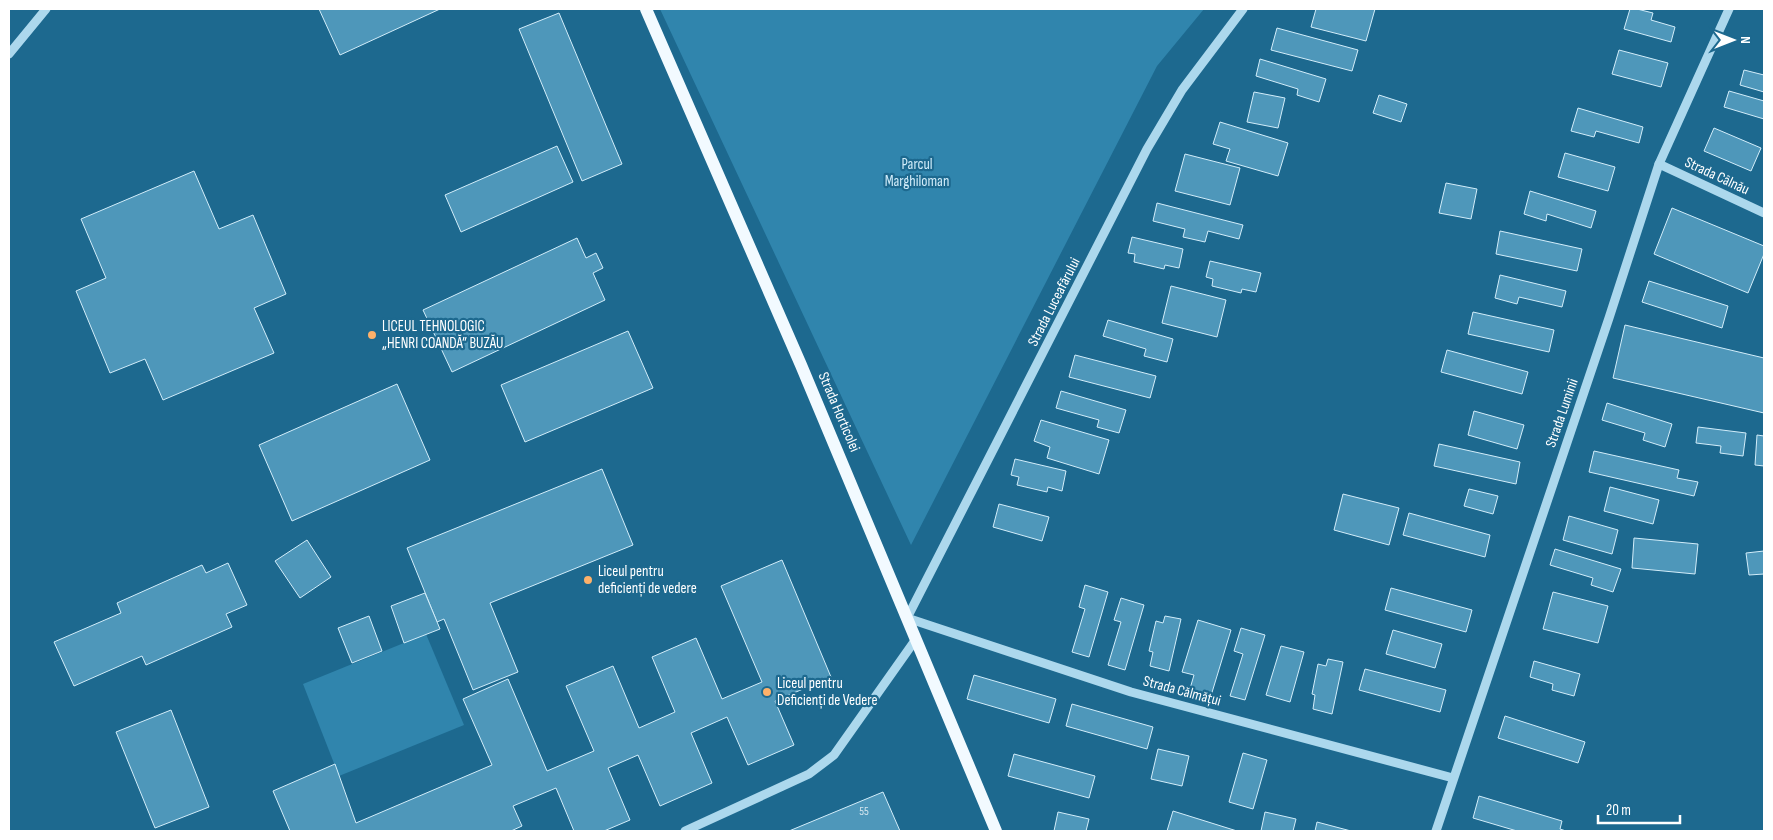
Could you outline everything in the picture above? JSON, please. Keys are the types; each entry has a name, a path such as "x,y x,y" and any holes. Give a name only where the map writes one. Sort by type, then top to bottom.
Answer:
{"main road":[{"name":"Strada Horticolei","path":"646,9 801,365 996,831"}],"street":[{"path":"9,54 46,9"},
{"name":"Strada Luceafărului","path":"908,618 1147,148 1182,90 1243,9"},
{"name":"Strada Luminii","path":"1436,831 1659,164 1729,9"},
{"name":"Strada Câlnău","path":"1659,164 1764,213"},
{"name":"Strada Călmățui","path":"908,618 1131,692 1453,778"},
{"path":"685,831 809,774 834,755 916,639"}],"green space":[{"name":"Parcul Marghiloman","path":"660,9 1204,9 1157,66 911,545"},
{"path":"426,634 464,725 339,776 303,684"}],"building":[{"path":"319,9 440,9 340,55"},
{"path":"1316,9 1375,9 1366,41 1311,27"},
{"path":"1630,9 1653,13 1651,20 1675,27 1671,42 1624,29"},
{"path":"559,13 622,164 582,181 519,29"},
{"path":"1277,28 1358,50 1352,71 1271,50"},
{"path":"1619,50 1668,63 1661,87 1612,74"},
{"path":"1260,59 1326,79 1319,102 1297,95 1298,89 1256,76"},
{"path":"1744,70 1764,75 1764,92 1740,85"},
{"path":"1729,91 1764,101 1764,119 1724,107"},
{"path":"1254,92 1285,98 1278,128 1247,122"},
{"path":"1379,95 1407,104 1401,122 1373,113"},
{"path":"1578,108 1643,127 1639,143 1596,131 1594,137 1571,131"},
{"path":"1220,122 1288,143 1278,176 1226,161 1230,149 1213,144"},
{"path":"1714,128 1761,148 1751,171 1704,151"},
{"path":"557,146 573,182 461,232 445,195"},
{"path":"1565,153 1615,167 1608,191 1558,177"},
{"path":"1185,154 1240,168 1230,205 1175,191"},
{"path":"194,171 219,229 253,215 286,294 254,308 274,353 163,400 145,359 110,373 76,291 106,278 81,219"},
{"path":"1446,183 1477,189 1471,219 1439,213"},
{"path":"1530,191 1596,211 1591,228 1547,214 1546,221 1524,214"},
{"path":"1157,203 1243,225 1239,239 1208,231 1205,242 1183,237 1185,229 1153,221"},
{"path":"1672,208 1764,246 1764,254 1748,293 1654,254"},
{"path":"1500,231 1582,249 1577,271 1496,254"},
{"path":"1132,237 1183,249 1179,268 1165,265 1164,269 1134,262 1135,254 1128,253"},
{"path":"577,238 586,258 596,253 603,268 593,273 605,300 452,372 423,310"},
{"path":"1210,261 1261,273 1256,292 1242,289 1241,293 1212,286 1213,279 1206,277"},
{"path":"1500,275 1566,291 1562,307 1519,297 1517,304 1495,298"},
{"path":"1649,281 1728,306 1722,328 1642,302"},
{"path":"1171,286 1226,300 1217,337 1162,323"},
{"path":"1473,312 1554,330 1549,352 1468,334"},
{"path":"1108,320 1173,339 1167,362 1144,356 1146,349 1103,336"},
{"path":"1625,325 1764,358 1764,413 1613,378"},
{"path":"628,331 653,388 525,442 501,385"},
{"path":"1447,350 1528,372 1522,394 1441,372"},
{"path":"1075,355 1156,376 1150,398 1069,377"},
{"path":"397,384 430,460 292,521 259,445"},
{"path":"1061,391 1126,410 1119,433 1097,427 1099,420 1056,408"},
{"path":"1607,403 1672,424 1665,447 1643,440 1645,433 1602,420"},
{"path":"1474,411 1524,425 1517,449 1468,435"},
{"path":"1041,420 1109,440 1099,474 1047,458 1050,447 1034,441"},
{"path":"1698,427 1746,433 1743,456 1720,453 1721,446 1696,443"},
{"path":"1757,435 1764,436 1764,466 1755,465"},
{"path":"1439,444 1520,462 1516,484 1434,466"},
{"path":"1594,451 1679,470 1677,478 1698,482 1694,496 1589,472"},
{"path":"1015,459 1066,471 1062,491 1048,487 1047,492 1017,485 1019,477 1011,475"},
{"path":"602,469 633,545 490,603 518,672 473,690 444,619 437,622 407,548"},
{"path":"1610,487 1659,500 1653,524 1604,511"},
{"path":"1469,489 1498,496 1493,514 1464,506"},
{"path":"1343,494 1399,508 1389,545 1334,530"},
{"path":"999,504 1049,517 1042,541 993,527"},
{"path":"1409,513 1490,535 1485,557 1403,535"},
{"path":"1569,516 1618,530 1612,554 1563,540"},
{"path":"1634,538 1698,544 1695,574 1632,568"},
{"path":"307,540 331,577 300,598 275,561"},
{"path":"1555,549 1621,569 1613,592 1591,585 1593,578 1550,565"},
{"path":"1764,551 1764,574 1749,575 1746,553"},
{"name":"Liceul pentru Deficienți de Vedere","path":"782,560 831,677 775,701 794,745 748,765 727,717 691,733 712,783 660,806 638,755 608,768 630,820 604,831 574,831 556,788 513,806 522,826 511,831 290,831 273,791 335,764 356,823 492,765 463,699 508,679 547,771 594,751 566,686 613,666 639,728 675,712 652,657 696,638 722,699 762,682 721,586"},
{"path":"228,563 247,605 226,614 232,627 146,665 142,656 74,686 54,642 121,613 117,603 202,565 206,573"},
{"path":"1085,585 1108,592 1089,657 1072,652 1085,609 1079,607"},
{"path":"1391,588 1472,610 1466,632 1385,610"},
{"path":"1553,592 1608,606 1598,643 1543,629"},
{"path":"425,593 440,629 404,643 391,606"},
{"path":"1121,598 1144,605 1125,670 1108,665 1121,622 1114,620"},
{"path":"369,616 382,651 352,663 338,628"},
{"path":"1165,616 1181,619 1169,671 1150,666 1153,652 1149,651 1156,621 1163,623"},
{"path":"1198,620 1231,630 1210,699 1189,692 1194,675 1182,672"},
{"path":"1241,628 1265,635 1245,700 1230,696 1243,654 1234,651"},
{"path":"1393,630 1442,644 1435,668 1386,654"},
{"path":"1281,646 1304,652 1290,702 1266,695"},
{"path":"1328,659 1343,662 1332,714 1313,709 1315,695 1312,694 1318,664 1326,666"},
{"path":"1534,661 1580,674 1574,696 1552,690 1553,684 1530,677"},
{"path":"1365,669 1446,690 1440,712 1359,690"},
{"path":"974,675 1056,699 1049,723 967,699"},
{"path":"1072,704 1153,727 1147,749 1066,726"},
{"path":"171,710 209,807 155,828 116,732"},
{"path":"1505,716 1585,742 1578,763 1498,738"},
{"path":"1158,749 1189,756 1182,786 1151,779"},
{"path":"1243,753 1267,760 1253,809 1229,802"},
{"path":"1014,754 1095,776 1089,798 1008,776"},
{"path":"883,792 900,831 789,831"},
{"path":"1479,796 1562,821 1560,829 1566,831 1517,831 1473,818"},
{"path":"1173,811 1237,831 1167,831"},
{"path":"1058,812 1089,819 1086,831 1054,831"},
{"path":"1265,812 1296,819 1293,831 1261,831"},
{"path":"1317,822 1351,831 1315,831"}],"place":[{"name":"LICEUL TEHNOLOGIC „HENRI COANDĂ” BUZĂU","path":"372,335"},
{"name":"Liceul pentru deficienți de vedere","path":"588,580"},
{"name":"Liceul pentru Deficienți de Vedere","path":"767,692"}]}
